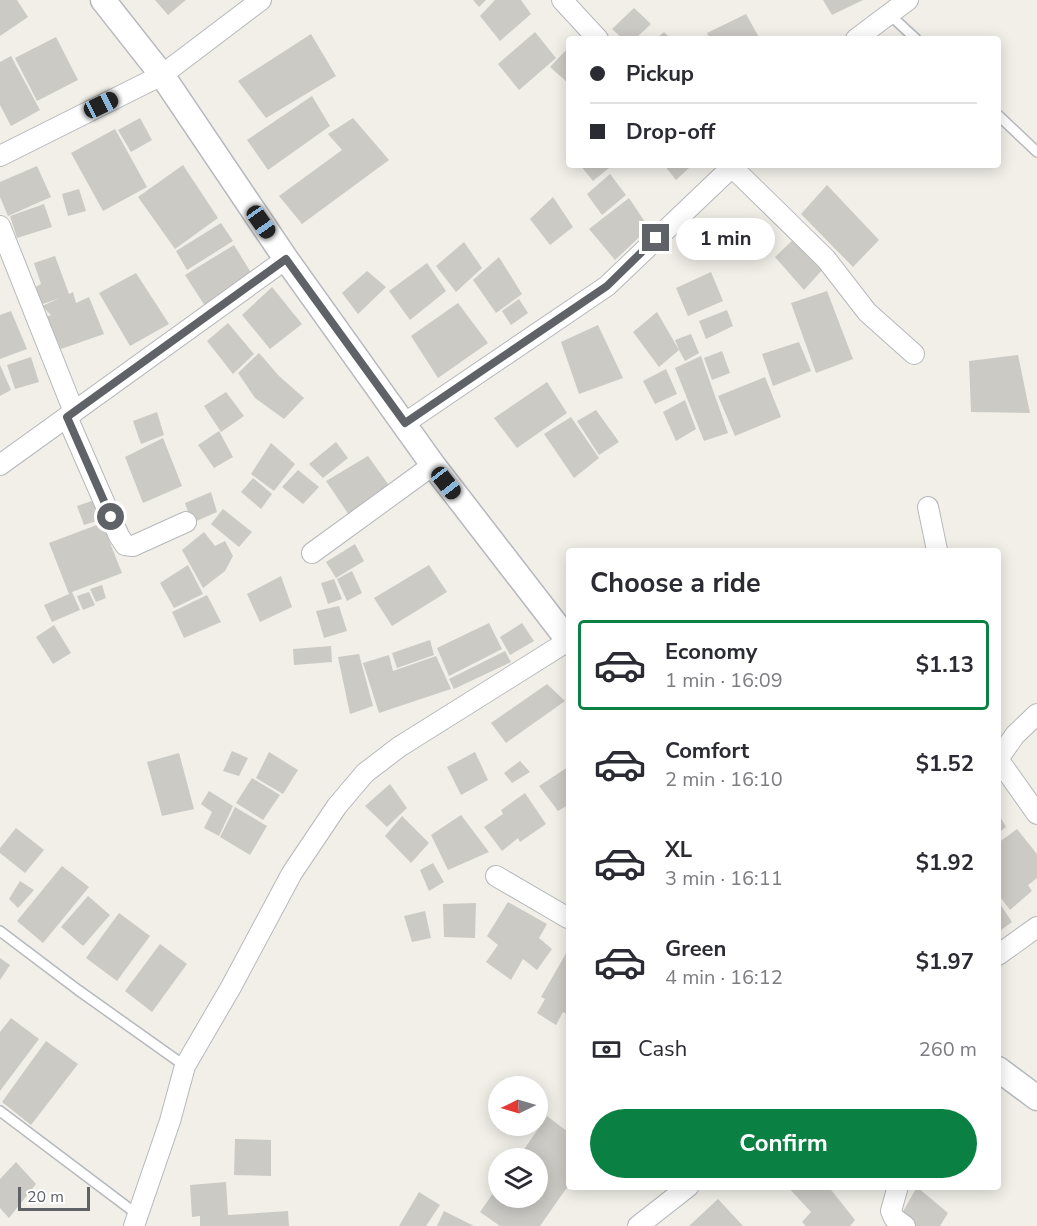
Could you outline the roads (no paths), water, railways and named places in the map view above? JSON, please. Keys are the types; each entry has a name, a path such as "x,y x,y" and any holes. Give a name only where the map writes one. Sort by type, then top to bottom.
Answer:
{"street":[{"path":"103,0 162,75 286,259 433,465 566,637"},
{"path":"0,156 162,75 261,0"},
{"path":"562,0 595,36"},
{"path":"860,36 908,0"},
{"path":"405,423 607,286 726,168 826,259 867,312 914,354"},
{"path":"0,226 119,536 125,544 133,546 186,522"},
{"path":"0,465 286,259"},
{"path":"312,553 433,465"},
{"path":"928,507 937,548"},
{"path":"136,1220 170,1121 185,1066 231,987 292,873 337,806 365,773 399,747 566,641"},
{"path":"1001,755 1015,735 1037,714"},
{"path":"1001,763 1037,814"},
{"path":"496,876 566,917"},
{"path":"1001,953 1037,927"},
{"path":"1001,1071 1037,1098"},
{"path":"638,1226 684,1190"},
{"path":"897,1190 891,1211 894,1218 905,1226"}],"lane":[{"path":"888,13 913,36"},
{"path":"1001,118 1037,152"},
{"path":"0,931 185,1066"},
{"path":"0,1111 136,1220"}]}
